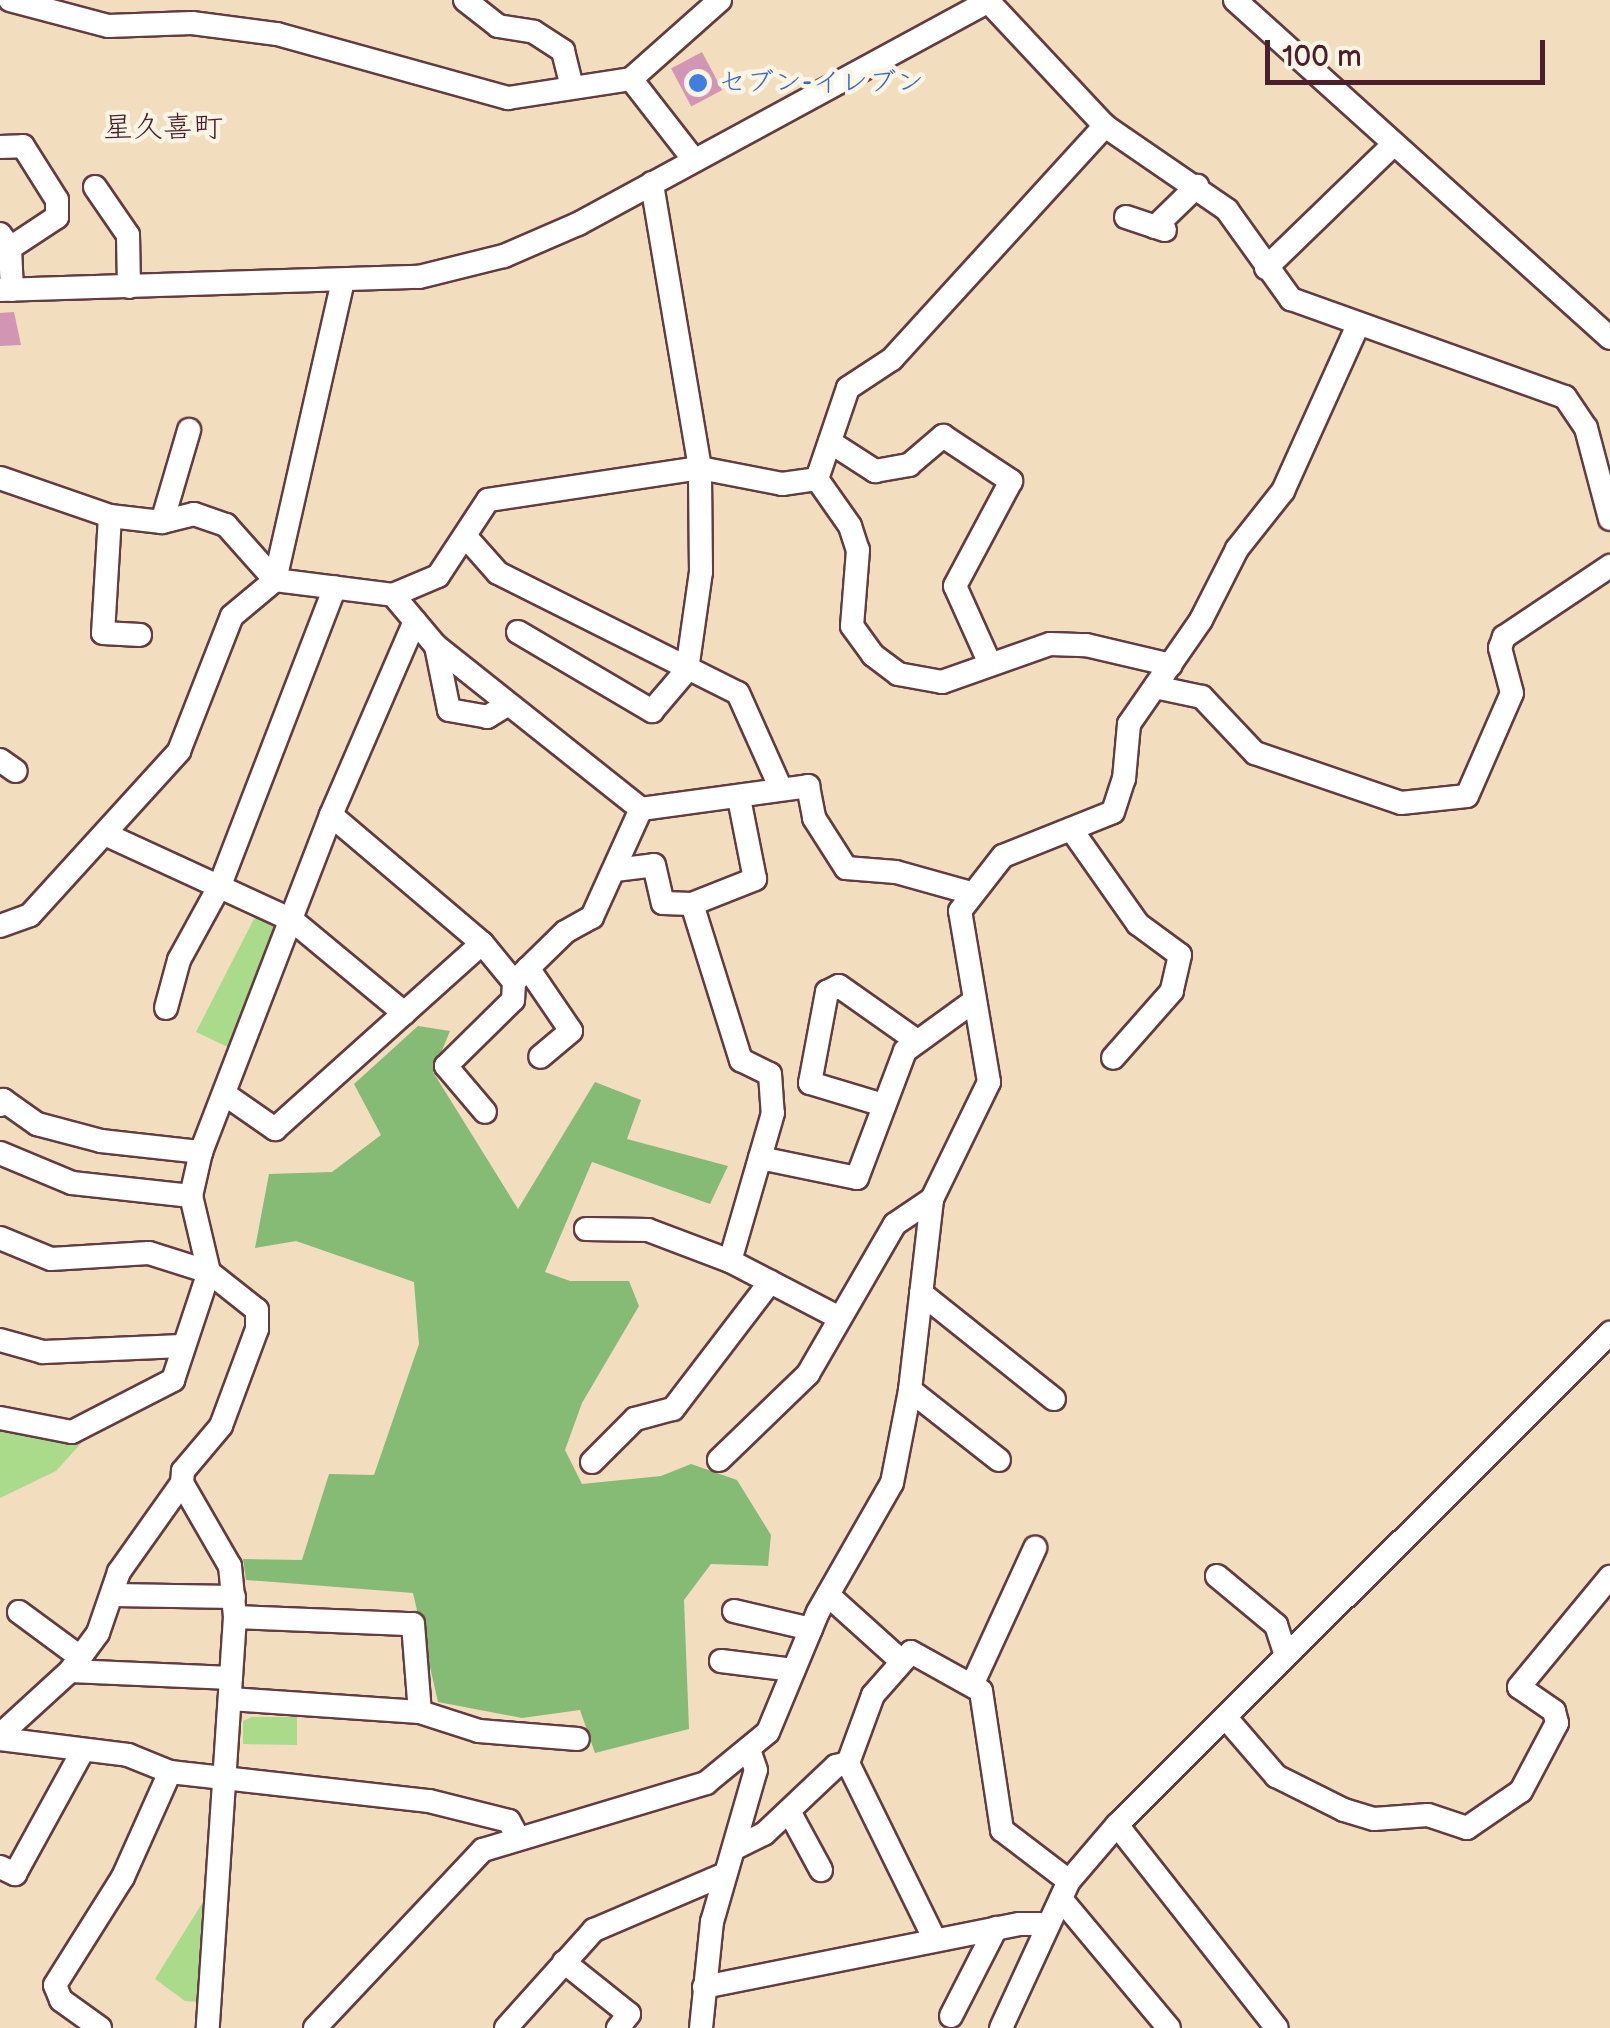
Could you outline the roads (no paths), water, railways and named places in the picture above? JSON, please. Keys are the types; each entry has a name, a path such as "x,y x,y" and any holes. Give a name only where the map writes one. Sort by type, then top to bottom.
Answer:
{"street":[{"path":"10,0 108,26 192,12 492,96 526,97 631,79 720,0"},
{"path":"465,0 498,26 534,32 563,51 572,87"},
{"path":"0,147 22,146 57,200 57,217 5,241 6,290 419,277 504,256 652,183 989,0 1105,126 1227,210 1291,299 1356,327 1399,334 1565,397 1586,428 1610,519"},
{"path":"1235,0 1610,338"},
{"path":"631,79 694,160"},
{"path":"817,480 848,388 892,360 1105,126"},
{"path":"1266,268 1394,144"},
{"path":"518,632 652,712 687,670 701,572 700,468 652,183"},
{"path":"1126,217 1162,229 1197,186"},
{"path":"96,187 128,235 128,286"},
{"path":"0,926 30,914 107,836 179,751 232,616 275,580 343,281"},
{"path":"315,2028 484,1850 517,1836 706,1783 750,1753 780,1713 811,1629 892,1483 910,1390 932,1198 989,1082 971,1003 960,910 1003,856 1113,812 1120,801 1129,724 1170,665 1236,549 1284,491 1356,327"},
{"path":"162,522 189,430"},
{"path":"830,442 875,472 908,465 943,436 1011,481 955,586 990,664"},
{"path":"0,478 110,516 162,522 194,514 226,525 275,580 393,595 438,576 488,500 700,468 782,484 817,480"},
{"path":"817,480 850,526 858,550 852,626 873,655 920,682 942,682 1050,644 1086,645 1170,665"},
{"path":"110,516 103,633 140,635"},
{"path":"466,537 498,573 738,693 781,789"},
{"path":"1155,686 1202,697 1255,753 1401,804 1467,796 1512,693 1500,648 1504,637 1610,566"},
{"path":"166,1008 179,960 220,885 335,587"},
{"path":"393,595 436,646 473,670 505,706 641,809 808,786 814,818 846,868 896,872 971,892"},
{"path":"0,1418 72,1432 174,1380 182,1346 210,1272 191,1196 201,1152 331,815 415,621"},
{"path":"436,646 449,710 487,717 505,706"},
{"path":"616,870 654,865 663,902 692,904 755,879 740,798"},
{"path":"485,1112 446,1066 513,1000 521,975 592,916 641,809"},
{"path":"331,815 521,975 571,1031 540,1057"},
{"path":"1071,829 1138,924 1180,955 1172,991 1112,1058"},
{"path":"107,836 292,920 404,1014"},
{"path":"692,904 740,1060 770,1074 773,1113 730,1262"},
{"path":"226,1095 276,1129 482,943"},
{"path":"880,1104 810,1082 827,992 839,986 917,1042"},
{"path":"760,1158 858,1178 880,1104 905,1051 971,1003"},
{"path":"0,1105 3,1100 37,1124 101,1141 201,1152"},
{"path":"0,1153 72,1183 191,1196"},
{"path":"719,1460 808,1374 894,1224 908,1209 932,1198"},
{"path":"586,1229 648,1230 730,1262 838,1317"},
{"path":"0,1238 51,1259 150,1253 210,1272 258,1310 257,1329 221,1426 182,1472 182,1483 230,1566 234,1607 208,2028"},
{"path":"592,1462 635,1420 673,1409 770,1282"},
{"path":"922,1292 1054,1399"},
{"path":"1002,2028 1065,1890 1117,1825 1610,1333"},
{"path":"0,1340 43,1352 182,1346"},
{"path":"910,1390 999,1460"},
{"path":"0,1737 75,1664 114,1595 119,1572 182,1483"},
{"path":"973,1683 1036,1548"},
{"path":"1217,1576 1276,1625 1286,1655"},
{"path":"1226,1718 1276,1776 1344,1810 1374,1819 1428,1816 1467,1828 1521,1791 1558,1722 1554,1711 1519,1687 1610,1577"},
{"path":"114,1595 413,1624 420,1712"},
{"path":"828,1595 899,1659"},
{"path":"19,1612 75,1664 230,1689 420,1712 479,1731 578,1739"},
{"path":"734,1612 811,1629"},
{"path":"935,1940 848,1762 872,1695 899,1659 910,1652 973,1683 985,1698 1002,1830 1065,1890 1169,2028"},
{"path":"721,1660 793,1670"},
{"path":"0,1737 81,1754 128,1755 170,1772 429,1802 509,1821 517,1836"},
{"path":"701,2028 704,1987 724,1874 756,1770 750,1753"},
{"path":"0,1867 15,1874 81,1754"},
{"path":"735,1848 790,1813 836,1766 848,1762"},
{"path":"100,2028 61,2000 56,1985 123,1876 170,1772"},
{"path":"790,1813 821,1870"},
{"path":"1117,1825 1277,2028"},
{"path":"506,2028 594,1930 632,1908 724,1874"},
{"path":"704,1987 996,1928 1048,1924"},
{"path":"951,2016 996,1928"},
{"path":"564,1962 629,2014 618,2028"}],"place":[{"name":"セブン-イレブン","path":"698,83"}],"district":[{"name":"星久喜町","path":"163,128"}]}
